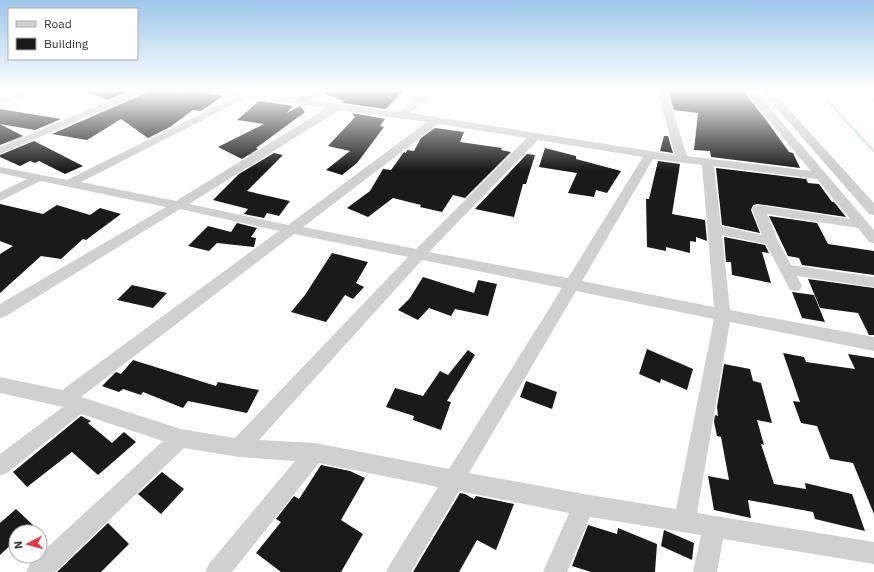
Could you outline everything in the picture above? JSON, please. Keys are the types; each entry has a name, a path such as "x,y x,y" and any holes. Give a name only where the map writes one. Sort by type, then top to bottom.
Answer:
{"street":[{"path":"0,151 80,117"},
{"path":"70,183 203,117"},
{"path":"0,312 322,117"},
{"path":"411,117 708,164 820,176"},
{"path":"670,117 682,159"},
{"path":"771,117 874,239"},
{"path":"790,117 874,211"},
{"path":"0,466 72,402 289,230 435,121"},
{"path":"239,448 418,255 535,137"},
{"path":"398,572 650,155"},
{"path":"684,522 723,314 708,164"},
{"path":"0,170 178,205 289,230 874,344"},
{"path":"0,197 40,177"},
{"path":"795,286 771,241 758,209 863,225"},
{"path":"714,228 771,241"},
{"path":"786,269 874,282"},
{"path":"0,299 16,302"},
{"path":"0,385 72,402 181,438 239,448 315,453 584,505 714,528 874,553"},
{"path":"38,572 181,438"},
{"path":"217,572 315,453"},
{"path":"555,572 584,505"},
{"path":"705,572 714,528"}],"building":[{"path":"0,117 47,117 61,119 35,130 0,124"},
{"path":"92,117 184,117 170,127 148,138 121,119 87,140 52,134"},
{"path":"241,117 299,117 256,148 258,149 242,159 218,147 264,124 237,120"},
{"path":"355,117 372,117 385,119 380,126 384,127 357,163 342,175 326,170 350,151 328,146"},
{"path":"698,117 763,117 789,152 793,153 800,168 711,157 710,151 694,150"},
{"path":"0,124 23,136 0,145"},
{"path":"435,128 464,132 460,142 502,148 501,150 511,152 465,198 453,195 442,212 420,207 421,205 393,198 368,217 347,208 370,191 383,169 391,170 404,152 406,153 407,150 414,151 421,138"},
{"path":"664,136 668,136 673,153 660,151"},
{"path":"34,141 83,166 65,174 39,161 35,163 30,161 20,166 0,157 0,155"},
{"path":"545,148 576,156 576,159 621,171 607,193 596,190 594,197 568,193 577,173 539,167"},
{"path":"274,153 283,155 247,191 290,201 279,216 267,213 264,218 244,214 248,209 213,200 239,174"},
{"path":"527,154 535,155 526,184 523,184 514,217 475,209"},
{"path":"658,161 680,164 672,214 705,220 707,241 696,237 696,242 690,241 690,253 666,247 666,251 647,247 646,199 649,199"},
{"path":"716,168 806,179 808,183 819,184 832,202 834,202 846,217 758,204 753,205 751,210 760,233 722,225"},
{"path":"0,204 43,214 57,205 90,215 100,208 121,214 86,240 83,239 61,259 41,256 0,293 0,254 13,246 0,241"},
{"path":"769,216 817,223 828,244 874,251 874,275 802,265 799,258 788,256"},
{"path":"237,223 257,228 251,237 256,238 254,247 217,243 209,251 188,246 208,226 231,232"},
{"path":"724,237 765,245 769,253 762,252 771,283 732,275 731,262 726,262"},
{"path":"332,253 368,262 356,283 364,287 353,299 345,295 326,322 291,312 305,295"},
{"path":"423,277 474,293 478,280 497,284 488,316 455,309 451,316 429,308 418,320 398,310 410,298"},
{"path":"808,279 874,288 874,335 869,335 858,313 820,308"},
{"path":"132,285 167,293 153,308 117,300"},
{"path":"792,292 814,295 825,322 802,318"},
{"path":"647,349 693,369 687,390 661,379 660,383 639,374"},
{"path":"468,350 475,355 447,401 451,402 441,430 413,420 414,416 386,407 395,388 423,396 440,371 448,375"},
{"path":"783,353 804,357 806,362 855,369 848,354 874,358 874,514 853,463 830,459 817,426 801,423 793,401 800,402"},
{"path":"133,360 216,386 218,382 259,390 247,413 188,401 183,408 143,392 141,395 123,389 119,392 102,386 116,372 121,374"},
{"path":"724,364 750,369 753,381 761,383 772,423 757,420 764,445 761,444 774,484 806,489 805,483 852,494 865,531 815,519 813,512 748,500 751,518 714,510 708,476 729,480 721,437 717,436 714,422 715,415 718,416 717,407"},
{"path":"526,381 557,392 552,409 520,397"},
{"path":"81,416 91,421 88,423 112,443 124,432 136,442 98,475 72,452 27,487 13,472"},
{"path":"321,465 350,471 365,478 341,520 363,534 341,572 281,572 256,553 281,522 276,519 294,496 299,499"},
{"path":"162,472 184,489 161,514 138,494"},
{"path":"460,493 474,499 476,496 514,504 496,550 477,540 459,572 413,572"},
{"path":"16,509 32,524 8,524 8,548 0,555 0,523"},
{"path":"108,523 129,544 101,572 57,572"},
{"path":"588,525 617,534 618,528 657,544 655,572 591,572 572,566"},
{"path":"664,530 694,543 692,560 661,546"}],"waterway":[{"path":"842,117 874,151"}]}
